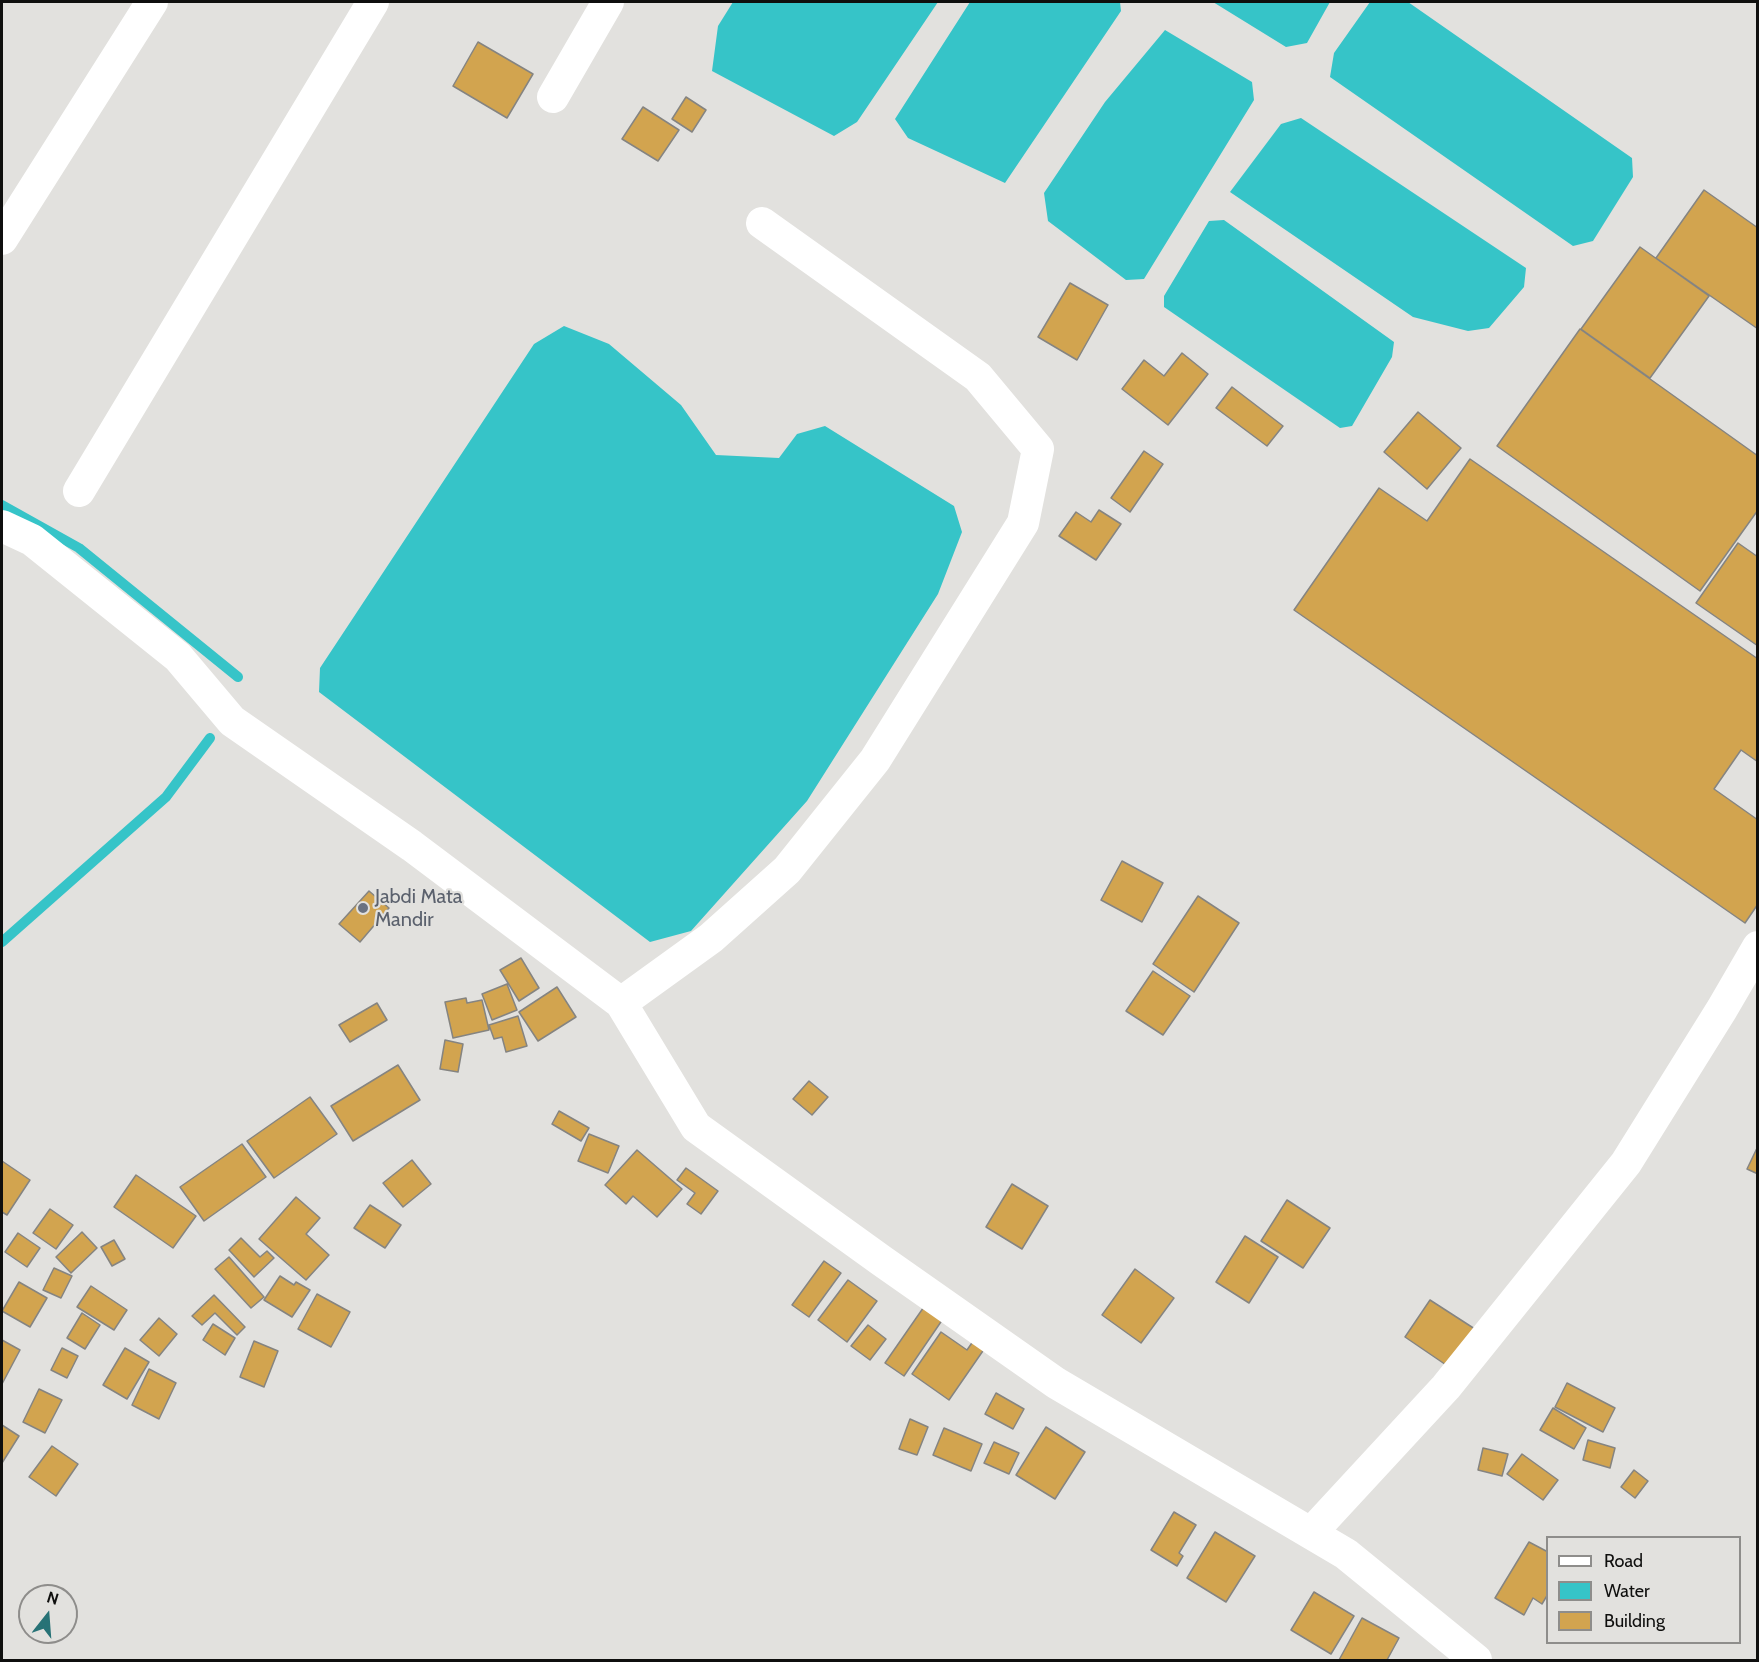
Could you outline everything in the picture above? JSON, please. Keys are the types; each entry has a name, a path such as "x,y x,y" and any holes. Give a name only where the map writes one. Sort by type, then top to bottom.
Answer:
{"street":[{"path":"2,239 152,2"},
{"path":"80,491 373,2"},
{"path":"554,97 608,2"},
{"path":"621,1003 711,938 787,870 875,760 1023,524 1038,448 978,377 762,223"},
{"path":"2,526 32,540 178,657 232,721 412,846 621,1003 696,1127 1056,1383 1346,1554 1476,1660"},
{"path":"1311,1533 1446,1387 1626,1163 1758,947"}],"water":[{"path":"733,2 938,2 857,122 834,136 712,71 718,26"},
{"path":"970,2 1120,2 1121,11 1005,183 908,138 895,119"},
{"path":"1213,2 1330,2 1307,43 1286,47"},
{"path":"1370,2 1408,2 1632,158 1633,177 1593,241 1573,246 1330,77 1334,53"},
{"path":"1165,30 1252,82 1254,100 1144,279 1126,280 1048,221 1044,193 1105,102"},
{"path":"1301,118 1526,268 1524,287 1489,328 1468,331 1413,317 1230,192 1281,124"},
{"path":"1224,220 1394,342 1392,357 1352,426 1340,428 1164,307 1164,296 1209,221"},
{"path":"564,326 609,344 681,405 716,455 779,458 797,434 825,426 954,506 962,532 938,594 807,801 691,931 650,942 319,692 320,668 534,344"}],"building":[{"path":"478,42 533,74 507,118 453,86"},
{"path":"686,97 706,110 692,132 672,119"},
{"path":"643,107 679,130 658,161 622,139"},
{"path":"1704,190 1758,228 1758,329 1656,258"},
{"path":"1640,247 1709,296 1650,378 1581,329"},
{"path":"1070,283 1108,305 1077,360 1038,337"},
{"path":"1580,329 1758,456 1758,510 1700,591 1497,446"},
{"path":"1182,353 1208,374 1168,425 1122,389 1144,360 1164,376"},
{"path":"1232,387 1283,426 1267,446 1216,408"},
{"path":"1418,412 1461,448 1427,489 1384,452"},
{"path":"1144,451 1163,464 1130,512 1111,498"},
{"path":"1470,459 1758,659 1758,762 1741,750 1714,789 1758,820 1758,904 1745,923 1294,610 1379,488 1427,521"},
{"path":"1099,510 1121,524 1096,560 1059,536 1076,512 1091,522"},
{"path":"1738,543 1758,557 1758,646 1696,603"},
{"path":"1122,861 1163,883 1142,922 1101,900"},
{"path":"369,891 389,908 360,942 339,924"},
{"path":"1198,896 1239,923 1194,992 1153,964"},
{"path":"521,958 539,988 519,1001 500,970"},
{"path":"1153,971 1190,996 1163,1035 1126,1011"},
{"path":"507,984 517,1010 492,1020 482,994"},
{"path":"557,987 576,1017 538,1041 519,1012"},
{"path":"466,998 467,1003 482,1000 489,1030 453,1038 445,1002"},
{"path":"377,1003 387,1020 350,1042 339,1025"},
{"path":"518,1016 527,1046 506,1052 502,1037 494,1039 489,1025"},
{"path":"445,1040 463,1044 458,1072 440,1069"},
{"path":"398,1065 420,1100 353,1141 331,1106"},
{"path":"809,1081 828,1097 812,1115 793,1099"},
{"path":"310,1097 337,1134 274,1178 247,1141"},
{"path":"559,1111 589,1128 581,1141 552,1124"},
{"path":"589,1134 619,1146 608,1173 578,1161"},
{"path":"242,1144 266,1177 204,1221 180,1187"},
{"path":"1758,1146 1758,1174 1747,1169"},
{"path":"637,1150 682,1189 657,1217 633,1196 626,1204 605,1185"},
{"path":"412,1160 431,1184 403,1207 383,1183"},
{"path":"2,1161 30,1180 7,1215 2,1212"},
{"path":"686,1168 718,1191 701,1214 687,1204 695,1193 677,1180"},
{"path":"136,1175 196,1216 173,1248 114,1207"},
{"path":"1012,1184 1048,1206 1022,1249 986,1227"},
{"path":"296,1197 320,1218 306,1234 329,1255 306,1280 259,1239"},
{"path":"1287,1200 1330,1228 1303,1268 1261,1241"},
{"path":"370,1205 401,1225 385,1248 354,1228"},
{"path":"50,1209 73,1225 56,1249 33,1233"},
{"path":"82,1232 97,1248 71,1273 56,1257"},
{"path":"18,1233 40,1248 27,1267 5,1252"},
{"path":"1245,1236 1278,1257 1249,1303 1216,1282"},
{"path":"241,1238 260,1257 267,1251 274,1258 254,1277 229,1250"},
{"path":"114,1240 125,1259 112,1266 101,1247"},
{"path":"229,1257 264,1297 251,1308 215,1269"},
{"path":"824,1261 841,1273 809,1317 792,1305"},
{"path":"54,1268 72,1276 61,1298 43,1290"},
{"path":"1135,1269 1174,1298 1141,1343 1102,1315"},
{"path":"280,1276 294,1285 296,1282 310,1290 292,1317 264,1300"},
{"path":"848,1280 877,1301 847,1342 818,1320"},
{"path":"19,1282 47,1298 30,1327 2,1311"},
{"path":"91,1286 127,1310 114,1330 77,1307"},
{"path":"317,1294 350,1312 331,1347 298,1329"},
{"path":"214,1295 245,1327 237,1335 215,1313 202,1325 192,1316"},
{"path":"1430,1300 1478,1331 1452,1369 1405,1337"},
{"path":"928,1301 947,1313 904,1376 885,1363"},
{"path":"82,1313 100,1325 85,1349 67,1338"},
{"path":"159,1318 177,1334 159,1356 140,1340"},
{"path":"213,1324 235,1338 225,1355 203,1340"},
{"path":"868,1325 886,1339 870,1360 851,1346"},
{"path":"941,1332 967,1350 976,1337 987,1345 949,1400 912,1374"},
{"path":"2,1340 20,1350 2,1384"},
{"path":"254,1341 278,1351 264,1387 240,1377"},
{"path":"62,1348 78,1356 67,1378 51,1370"},
{"path":"125,1348 149,1362 127,1399 103,1385"},
{"path":"149,1369 176,1383 159,1419 132,1405"},
{"path":"1567,1383 1615,1408 1603,1432 1555,1407"},
{"path":"39,1389 62,1400 45,1433 23,1422"},
{"path":"996,1393 1024,1409 1013,1429 985,1414"},
{"path":"1553,1408 1586,1428 1574,1449 1540,1430"},
{"path":"910,1419 928,1427 917,1455 899,1449"},
{"path":"2,1425 19,1436 2,1463"},
{"path":"1046,1427 1085,1452 1055,1499 1016,1475"},
{"path":"944,1428 982,1444 971,1471 933,1455"},
{"path":"1588,1440 1615,1448 1610,1468 1583,1460"},
{"path":"994,1442 1019,1453 1009,1474 984,1463"},
{"path":"52,1446 78,1464 56,1496 29,1477"},
{"path":"1483,1448 1508,1454 1502,1476 1478,1470"},
{"path":"1522,1454 1558,1480 1543,1500 1507,1474"},
{"path":"1634,1470 1648,1481 1635,1498 1621,1487"},
{"path":"1174,1512 1196,1525 1179,1553 1183,1556 1177,1566 1151,1550"},
{"path":"1215,1532 1255,1556 1226,1602 1187,1578"},
{"path":"1529,1542 1546,1551 1546,1597 1542,1604 1533,1598 1524,1615 1495,1598"},
{"path":"1314,1592 1354,1616 1331,1654 1291,1630"},
{"path":"1362,1618 1399,1638 1387,1660 1339,1660"}],"waterway":[{"path":"2,505 79,548 238,677"},
{"path":"2,942 166,797 210,738"}],"place":[{"name":"Jabdi Mata Mandir","path":"363,908"}]}
